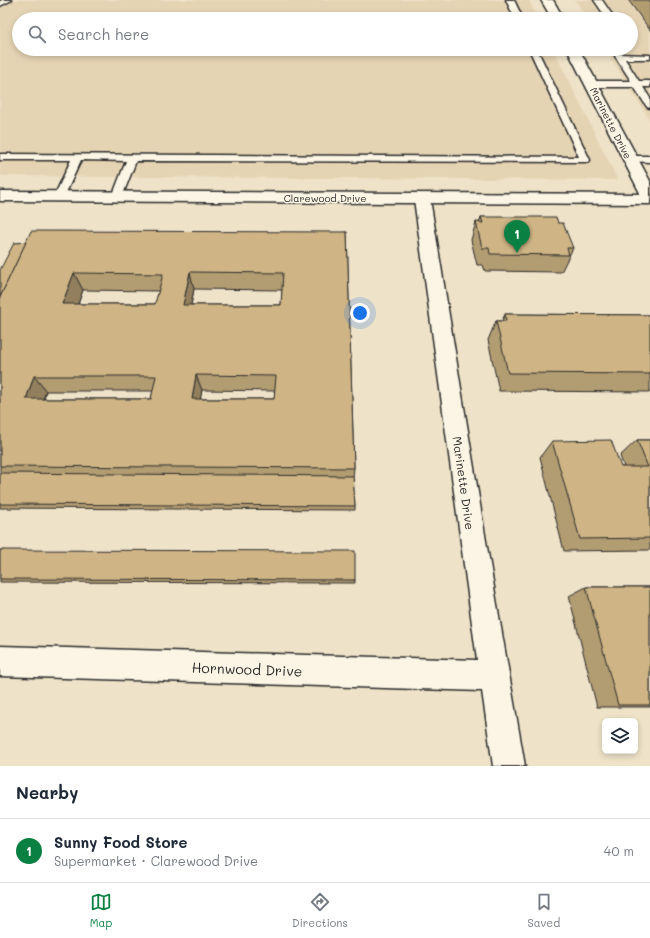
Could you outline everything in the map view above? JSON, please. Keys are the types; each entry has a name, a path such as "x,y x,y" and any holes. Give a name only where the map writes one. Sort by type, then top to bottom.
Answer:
{"street":[{"path":"547,0 554,12"},
{"name":"Marinette Drive","path":"577,56 650,198"},
{"name":"Clarewood Drive","path":"0,196 422,199 650,198"},
{"name":"Marinette Drive","path":"422,199 508,766"},
{"name":"Hornwood Drive","path":"0,661 494,676"}],"lane":[{"path":"0,4 8,0"},
{"path":"510,0 516,12"},
{"path":"598,0 606,12"},
{"path":"0,157 585,160 536,56"},
{"path":"650,57 619,56 650,105"},
{"path":"591,84 650,84"},
{"path":"59,197 78,158"},
{"path":"117,197 132,158"},
{"path":"630,159 650,159"}],"shaded area":[{"path":"0,0 529,0 535,12 12,12 12,56 556,56 618,180 0,176"},
{"path":"575,0 650,0 650,120 609,56 638,56 638,12 583,12"}],"building":[{"path":"481,217 556,217 558,223 563,223 573,248 567,248 569,255 490,254 489,248 482,248 476,222 483,223"},
{"path":"31,231 347,232 354,468 0,466 0,297","holes":["190,272 283,273 281,305 183,305","74,273 163,274 155,304 62,304","196,375 276,376 274,399 192,399","34,376 156,376 151,399 26,399"]},
{"path":"26,242 0,297 0,270 14,243"},
{"path":"505,314 650,315 650,374 508,373 496,321 506,321"},
{"path":"611,440 621,467 648,467 637,440 650,440 650,538 580,539 552,441"},
{"path":"0,473 353,476 355,506 0,504"},
{"path":"0,550 355,551 355,580 0,579"},
{"path":"586,587 650,587 650,705 618,705"}],"place":[{"name":"Sunny Food Store","path":"517,253"}]}
